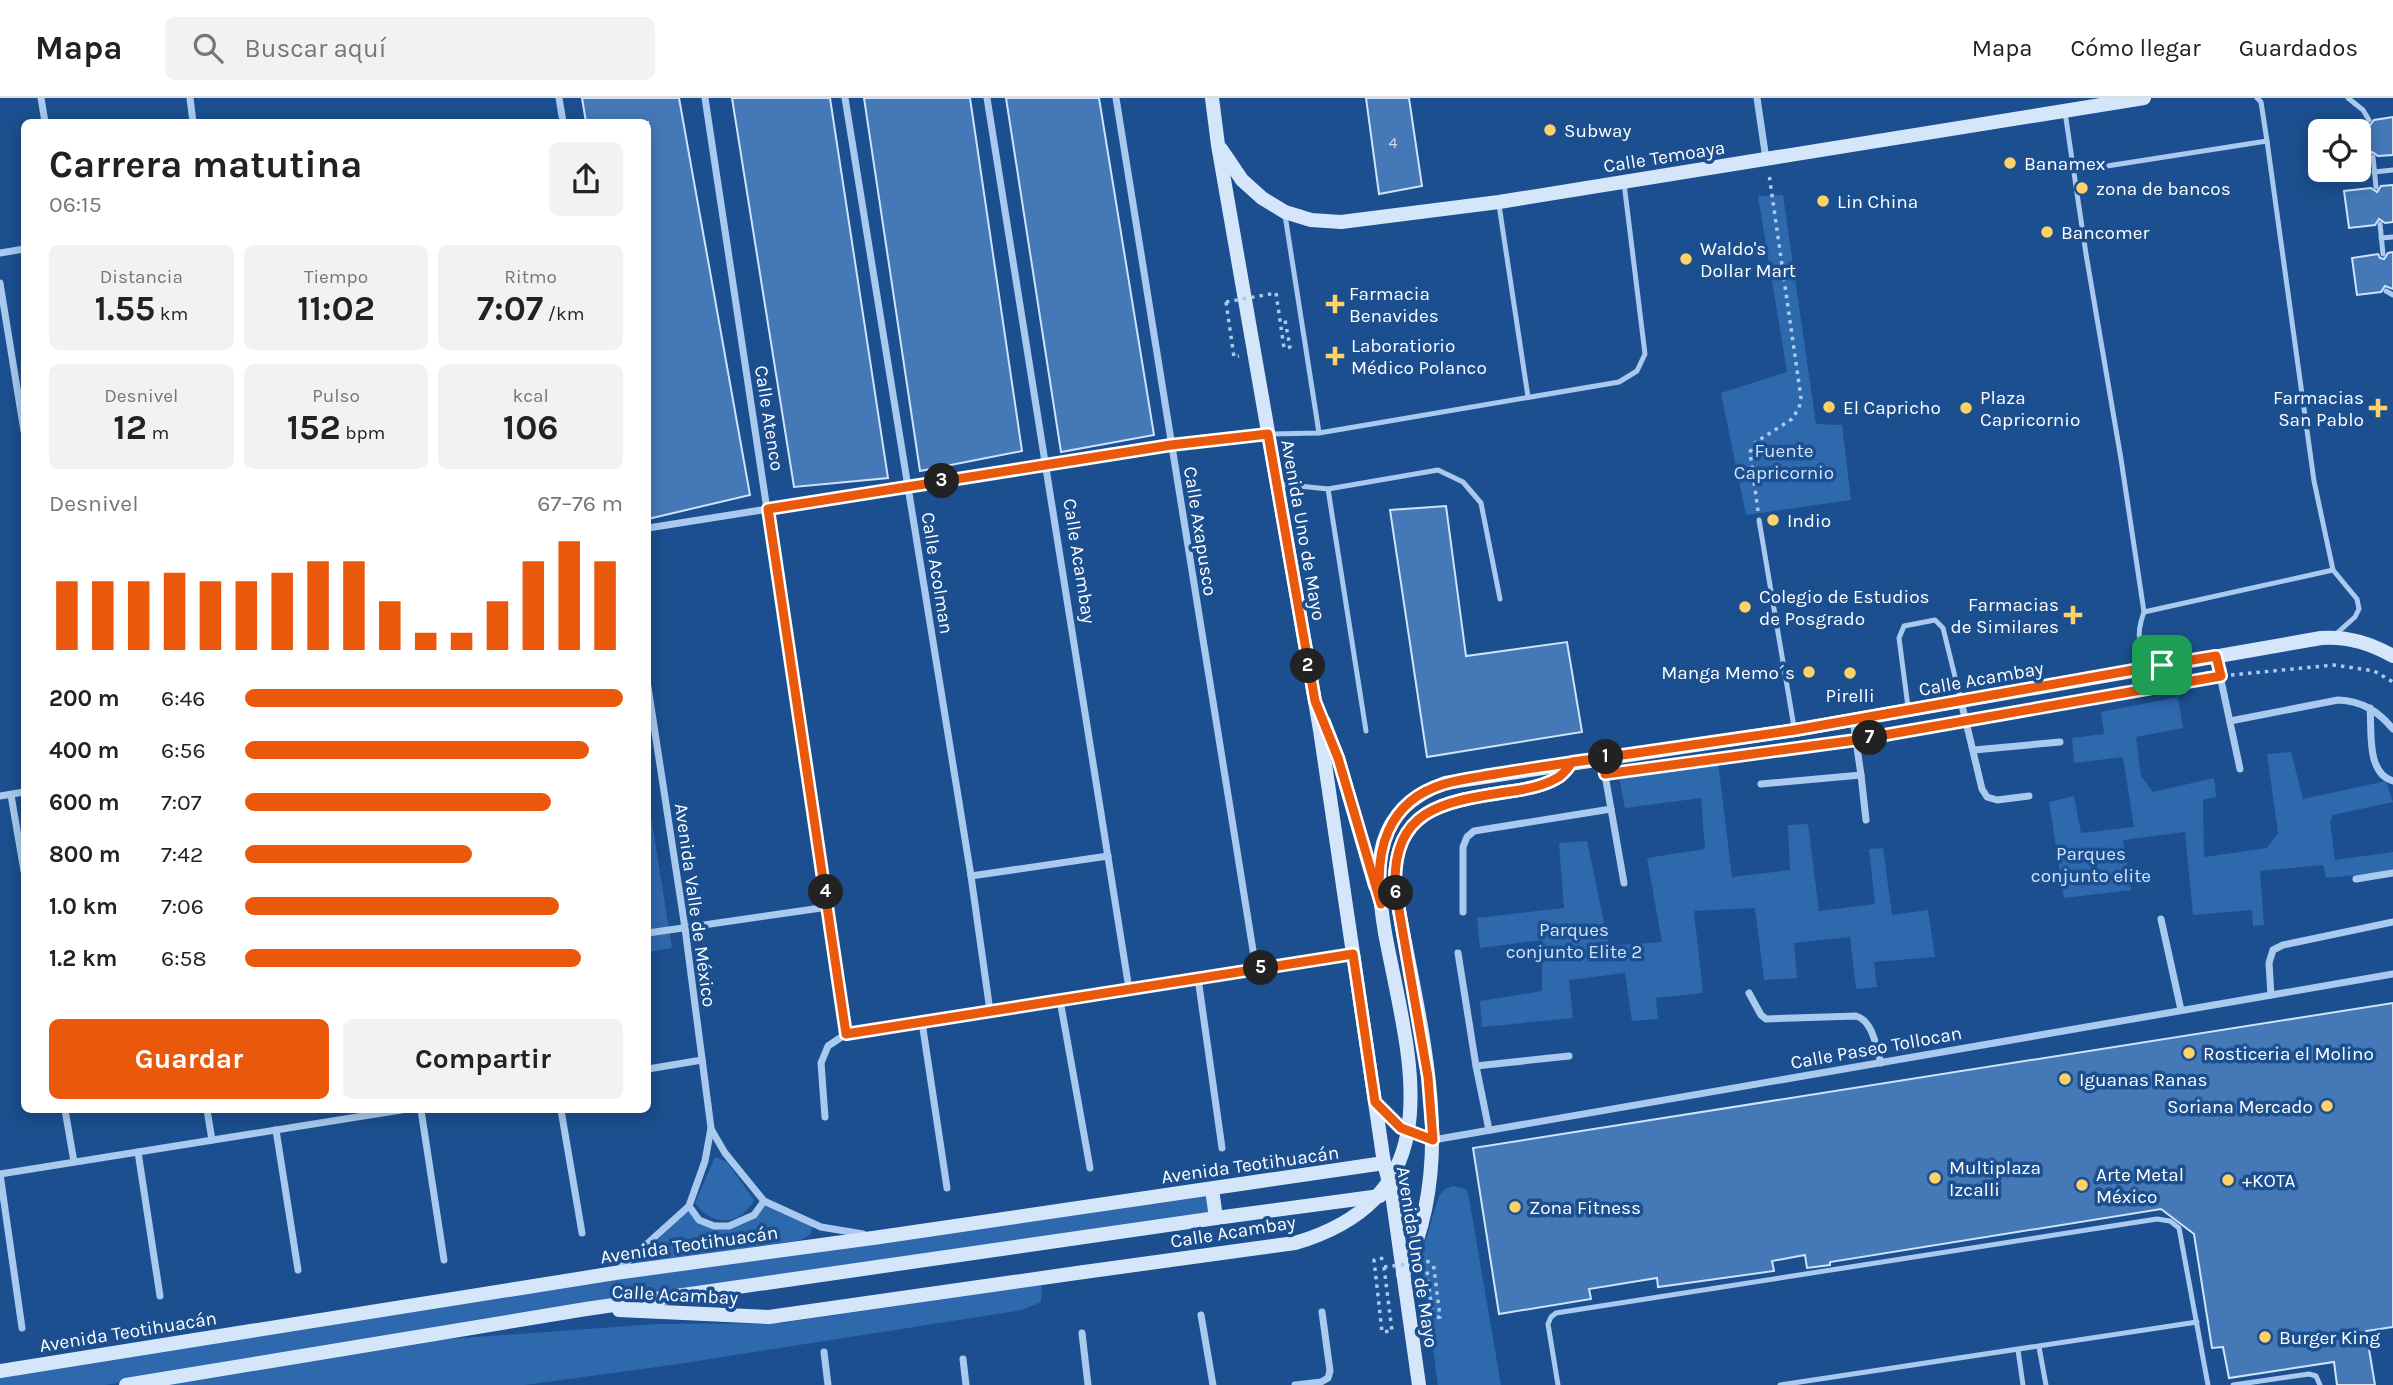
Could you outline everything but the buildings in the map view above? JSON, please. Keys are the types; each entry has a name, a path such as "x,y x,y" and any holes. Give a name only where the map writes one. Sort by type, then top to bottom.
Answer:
{"main road":[{"name":"Avenida Uno de Mayo","path":"1212,98 1315,701 1419,1385"},
{"name":"Calle Temoaya","path":"1218,145 1242,180 1262,198 1284,212 1311,220 1341,222 1499,202 2144,98"},
{"name":"Calle Acambay","path":"586,1309 769,1317 1295,1243 1328,1231 1359,1212 1386,1184 1400,1160 1408,1136 1412,1101 1410,1067 1381,904 1379,875 1382,847 1392,821 1408,803 1431,788 1445,783 1572,762 1795,730 2332,637 2358,641 2393,656"},
{"path":"1315,701 1338,758 1381,904"},
{"path":"1403,1274 1419,1236 1433,1140 1428,1077 1395,887 1400,848 1412,826 1436,807 1464,798 1544,784 1560,777 1572,762"},
{"name":"Avenida Teotihuacán","path":"0,1371 615,1273 1384,1163"},
{"path":"1212,1189 1216,1218"},
{"path":"126,1385 586,1309 1392,1194"}],"street":[{"path":"41,98 44,119"},
{"path":"190,98 193,119"},
{"path":"559,98 562,119"},
{"name":"Calle Atenco","path":"705,98 846,1034"},
{"name":"Calle Acolman","path":"845,98 971,876 990,1011"},
{"name":"Calle Acambay","path":"987,98 1129,989"},
{"name":"Calle Axapusco","path":"1116,98 1256,969"},
{"path":"1757,98 1766,159"},
{"path":"0,253 21,250"},
{"path":"0,283 21,412"},
{"path":"651,528 1171,445 1268,434"},
{"path":"2216,656 2240,769"},
{"path":"2230,721 2338,700 2354,701 2370,708 2393,729"},
{"path":"1961,701 1982,789 1987,797 1997,800 2029,796"},
{"path":"2370,708 2374,763 2379,773 2393,782"},
{"name":"Avenida Valle de México","path":"615,1273 688,1206 705,1161 711,1128 685,928 651,711"},
{"path":"1853,720 1866,820"},
{"path":"1974,750 2060,742"},
{"path":"1602,758 1624,883"},
{"path":"1761,784 1861,775"},
{"path":"0,796 21,793"},
{"path":"11,795 21,853"},
{"path":"1463,912 1463,847 1466,837 1474,831 1611,809"},
{"path":"971,876 1108,856"},
{"path":"2356,879 2393,873"},
{"path":"651,933 828,907"},
{"path":"2161,919 2182,1010"},
{"path":"2271,995 2269,963 2273,950 2283,945 2393,922"},
{"path":"1458,953 1489,1130"},
{"path":"825,1118 821,1063 828,1046 846,1034 1353,954"},
{"name":"Calle Paseo Tollocan","path":"1433,1140 2393,974"},
{"path":"1198,978 1222,1148"},
{"path":"1749,993 1766,1019 1864,1018 1869,1025 1881,1063"},
{"path":"1060,1000 1090,1168"},
{"path":"922,1022 947,1188"},
{"path":"1476,1066 1569,1056"},
{"path":"651,1068 702,1060"},
{"path":"1375,1102 1401,1128 1433,1140"},
{"path":"66,1113 74,1162"},
{"path":"208,1113 212,1140"},
{"path":"22,1328 0,1174 276,1130 354,1113"},
{"path":"421,1113 444,1260"},
{"path":"562,1113 582,1233"},
{"name":"Avenida Valle de México","path":"711,1128 726,1153 764,1201 821,1227 880,1237"},
{"path":"276,1130 298,1270"},
{"path":"138,1152 160,1296"},
{"path":"688,1206 699,1220 714,1226 729,1226 754,1214 764,1201"},
{"path":"1295,1385 1321,1382 1328,1378 1322,1312"},
{"path":"1201,1315 1213,1385"},
{"path":"1082,1333 1088,1385"},
{"path":"824,1352 828,1385"},
{"path":"963,1359 966,1385"}],"lane":[{"path":"2257,98 2261,102 2267,141 2314,481 2333,570 2357,599 2359,609 2355,617 2332,637"},
{"path":"2348,98 2368,119"},
{"path":"2065,110 2144,612 2137,631 2138,637 2162,665"},
{"path":"2075,171 2267,141"},
{"path":"2373,157 2376,187"},
{"path":"2374,172 2393,170"},
{"path":"1268,434 1319,433 1619,382 1637,371 1645,354 1624,182"},
{"path":"1499,202 1528,397"},
{"path":"1284,212 1319,433"},
{"path":"2380,224 2383,254"},
{"path":"2381,238 2393,237"},
{"path":"2386,291 2393,295"},
{"path":"1277,483 1328,489 1437,470 1463,482 1481,503 1500,598"},
{"path":"1328,489 1366,731"},
{"path":"1759,520 1795,730"},
{"path":"2144,612 2333,570"},
{"path":"1908,710 1899,638 1904,626 1935,620 1943,628 1961,701"},
{"path":"1558,1385 1548,1324 1550,1317 1556,1313 2157,1219 2170,1221 2179,1228 2207,1385"},
{"path":"1780,1385 1823,1382 2197,1322"},
{"path":"2039,1347 2046,1385"},
{"path":"2018,1350 2023,1385"},
{"path":"2233,1385 2309,1374 2316,1376 2320,1385"}],"path":[{"path":"1759,520 1750,452 1756,442 1792,419 1799,408 1801,398 1766,159"},
{"path":"1234,356 1226,302 1276,293 1284,348 1290,347 1286,320"},
{"path":"1790,749 1856,740 2221,676 2334,665 2374,671 2393,682"},
{"path":"1400,1256 1374,1259 1382,1332 1392,1331 1384,1267 1433,1261 1440,1317 1433,1318 1427,1271 1403,1274"}],"green space":[{"name":"Fuente Capricornio","path":"1783,195 1816,424 1842,425 1851,500 1746,515 1721,393 1787,372 1758,196"},
{"name":"Parques conjunto elite","path":"2178,697 2183,728 2136,737 2141,776 2153,792 2214,778 2216,797 2203,800 2204,857 2267,848 2278,833 2267,754 2291,752 2303,799 2386,781 2393,802 2333,815 2330,821 2335,860 2393,852 2393,871 2326,878 2323,865 2260,871 2264,925 2253,926 2252,910 2193,915 2185,832 2123,840 2131,890 2064,898 2049,802 2074,796 2081,833 2134,827 2123,757 2074,763 2072,738 2104,734 2101,712"},
{"name":"Parques conjunto Elite 2","path":"1718,762 1732,877 1790,870 1788,825 1808,824 1819,911 1875,904 1869,849 1883,848 1892,915 1928,910 1935,957 1874,962 1877,987 1856,989 1850,937 1794,943 1797,978 1764,980 1755,908 1694,911 1703,993 1656,998 1658,1019 1632,1021 1625,973 1569,980 1573,1018 1482,1027 1480,1001 1542,991 1542,940 1480,948 1477,918 1564,908 1559,843 1587,841 1609,946 1662,942 1647,858 1705,849 1701,798 1625,808 1619,777"},
{"path":"651,817 672,948 651,952"},
{"path":"715,1157 727,1162 754,1200 748,1209 734,1219 709,1216 695,1203"},
{"path":"1453,1186 1466,1189 1469,1198 1501,1385 1438,1385 1421,1255 1439,1196 1445,1189"},
{"path":"1205,1194 1209,1198 1210,1212 105,1385 0,1385 0,1375 615,1276"},
{"path":"765,1203 812,1226 811,1234 801,1240 636,1265 635,1262 688,1211 699,1218 737,1225 749,1221"},
{"path":"1042,1285 1041,1302 1022,1310 672,1365 524,1385 156,1385 435,1340 656,1324 781,1323"}],"place":[{"name":"Subway","path":"1550,130"},
{"name":"Banamex","path":"2010,163"},
{"name":"zona de bancos","path":"2082,188"},
{"name":"Lin China","path":"1823,201"},
{"name":"Bancomer","path":"2047,232"},
{"name":"Waldo's Dollar Mart","path":"1686,259"},
{"name":"Farmacia Benavides","path":"1335,304"},
{"name":"Laboratiorio Médico Polanco","path":"1335,356"},
{"name":"El Capricho","path":"1829,407"},
{"name":"Plaza Capricornio","path":"1966,408"},
{"name":"Farmacias San Pablo","path":"2378,408"},
{"name":"Indio","path":"1773,520"},
{"name":"Colegio de Estudios de Posgrado","path":"1745,607"},
{"name":"Farmacias de Similares","path":"2073,615"},
{"name":"Manga Memo´s","path":"1809,672"},
{"name":"Pirelli","path":"1850,673"},
{"name":"Rosticeria el Molino","path":"2189,1053"},
{"name":"Iguanas Ranas","path":"2065,1079"},
{"name":"Soriana Mercado","path":"2327,1106"},
{"name":"Multiplaza Izcalli","path":"1935,1178"},
{"name":"+KOTA","path":"2228,1180"},
{"name":"Arte Metal México","path":"2082,1185"},
{"name":"Zona Fitness","path":"1515,1207"},
{"name":"Burger King","path":"2265,1337"}],"route":[{"path":"2162,665 1795,730 1572,762 1445,783 1431,788 1408,803 1392,821 1386,833 1380,860 1381,904 1338,758 1315,701 1268,434 1171,445 768,509 846,1034 1353,954 1375,1102 1401,1128 1433,1140 1428,1077 1395,887 1400,848 1405,836 1423,815 1436,807 1464,798 1544,784 1560,777 1572,762 1602,758 1605,774 1856,740 2221,676 2216,656 2162,665"}]}
